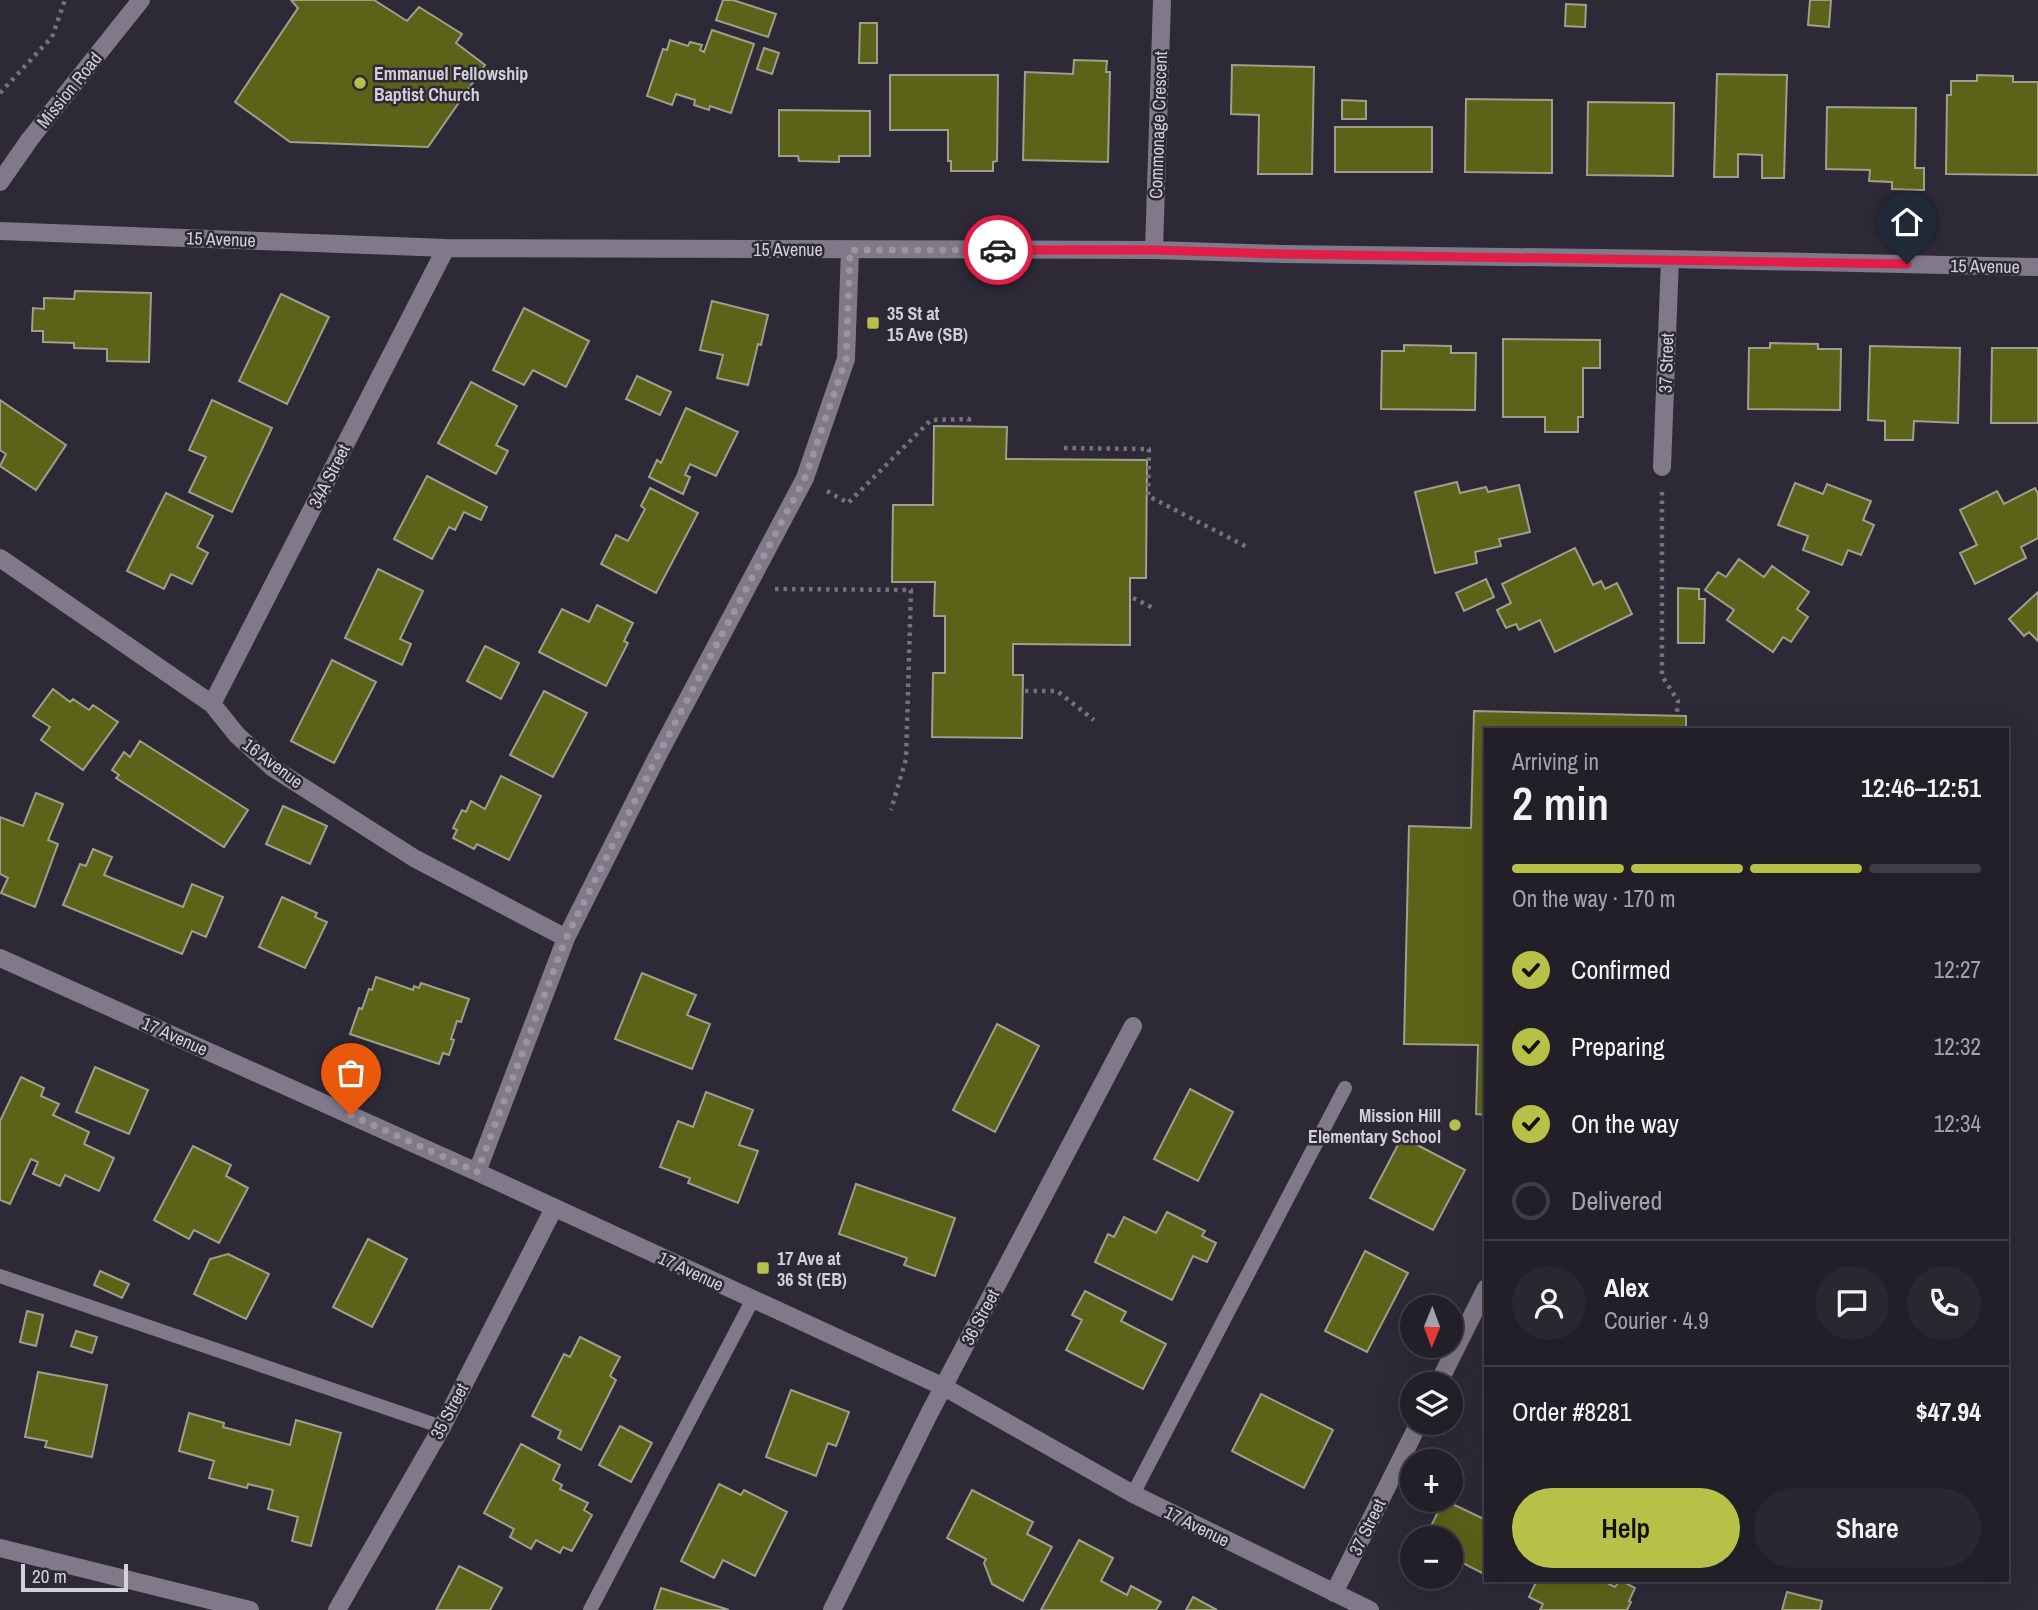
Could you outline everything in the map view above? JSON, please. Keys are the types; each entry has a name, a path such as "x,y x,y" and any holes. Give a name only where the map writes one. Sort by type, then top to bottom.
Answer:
{"street":[{"name":"Mission Road","path":"0,182 30,139 141,0"},
{"name":"Commonage Crescent","path":"1154,250 1162,0"},
{"name":"15 Avenue","path":"0,231 446,248 1154,250 2038,267"},
{"name":"34A Street","path":"212,704 446,248"},
{"path":"477,1172 566,938 657,757 805,478 846,359 850,250"},
{"name":"37 Street","path":"1662,467 1670,259"},
{"name":"16 Avenue","path":"0,558 212,704 237,735 274,768 414,858 566,938"},
{"name":"17 Avenue","path":"0,958 477,1172 944,1387 1133,1494 1370,1610"},
{"name":"36 Street","path":"831,1610 1133,1026"},
{"name":"35 Street","path":"337,1610 442,1427 554,1208"},
{"path":"1444,1372 1484,1291"},
{"name":"37 Street","path":"1334,1593 1413,1435"},
{"path":"0,1548 250,1610"}],"lane":[{"path":"1133,1494 1345,1088"},
{"path":"0,1276 442,1427"},
{"path":"590,1610 753,1299"}],"path":[{"path":"0,93 52,37 65,0"},
{"path":"805,478 848,503 931,420 969,419 969,426"},
{"path":"1063,449 1149,449 1148,496 1247,547"},
{"path":"1662,467 1662,676 1678,701 1678,712"},
{"path":"751,580 769,589 911,590 906,759 891,810"},
{"path":"1133,598 1153,608"},
{"path":"1025,691 1057,691 1094,720"}],"building":[{"name":"Emmanuel Fellowship Baptist Church","path":"291,0 374,0 407,21 419,7 462,34 456,43 485,65 428,147 290,142 235,102 298,8"},
{"path":"723,0 733,0 776,14 768,37 716,20"},
{"path":"1810,0 1831,0 1829,27 1808,25"},
{"path":"1566,4 1586,5 1585,27 1565,26"},
{"path":"860,23 877,23 877,63 859,63"},
{"path":"712,30 754,44 731,113 710,106 709,110 694,105 695,100 676,94 672,105 647,96 663,49 667,50 670,40 688,46 690,42 702,45 700,50 704,52"},
{"path":"764,48 779,53 772,74 757,69"},
{"path":"1074,60 1107,61 1106,72 1110,72 1108,162 1023,160 1025,72 1073,74"},
{"path":"1232,65 1314,67 1312,174 1258,174 1259,115 1231,114"},
{"path":"1717,74 1787,75 1784,178 1762,178 1762,155 1738,154 1738,177 1714,177"},
{"path":"890,75 998,75 997,161 993,162 993,171 951,171 951,161 948,161 948,130 890,130"},
{"path":"1977,75 2013,76 2013,82 2038,82 2038,175 1946,174 1947,95 1951,95 1951,81 1977,81"},
{"path":"1466,99 1552,100 1552,173 1465,172"},
{"path":"1342,100 1366,101 1366,119 1342,119"},
{"path":"1588,102 1674,103 1673,176 1587,175"},
{"path":"1827,107 1916,108 1915,168 1924,168 1924,190 1892,189 1892,182 1869,181 1870,170 1826,169"},
{"path":"779,110 870,111 870,156 839,156 839,162 799,161 798,156 779,156"},
{"path":"1335,127 1432,127 1432,172 1335,172"},
{"path":"75,291 151,293 149,362 107,361 107,349 74,348 74,343 43,342 43,331 32,331 33,308 44,309 44,298 74,299"},
{"path":"281,294 329,317 287,404 239,381"},
{"path":"712,301 768,315 748,385 717,378 723,355 700,350"},
{"path":"524,308 589,341 566,387 533,370 524,385 493,370"},
{"path":"1503,339 1600,340 1600,368 1583,368 1583,417 1578,417 1578,432 1545,432 1545,417 1503,417"},
{"path":"1770,343 1818,344 1818,349 1841,349 1840,410 1748,409 1749,348 1770,348"},
{"path":"1404,345 1451,346 1451,353 1476,353 1475,410 1381,409 1382,351 1404,351"},
{"path":"1870,346 1960,348 1958,423 1914,421 1913,440 1885,440 1885,421 1868,420"},
{"path":"1992,348 2038,348 2038,423 1991,423"},
{"path":"637,376 671,392 660,415 626,399"},
{"path":"471,382 517,406 496,445 508,451 496,474 438,443"},
{"path":"0,400 66,445 36,490 0,466 6,454 0,450"},
{"path":"212,400 272,428 232,512 189,492 206,457 189,450"},
{"path":"686,408 738,432 716,476 690,464 685,475 690,477 683,494 649,477 657,460 661,463"},
{"path":"934,426 1007,427 1006,459 1147,460 1146,578 1130,578 1130,645 1013,644 1013,675 1023,675 1022,738 932,737 933,673 945,673 945,616 934,616 935,582 892,582 893,505 933,505"},
{"path":"427,476 487,507 481,520 464,512 455,530 449,527 432,559 394,539"},
{"path":"1457,482 1460,493 1486,487 1488,492 1519,485 1530,532 1499,539 1501,546 1475,552 1477,563 1435,573 1415,492"},
{"path":"1795,483 1823,494 1827,484 1871,501 1863,520 1874,525 1861,555 1848,550 1842,565 1803,550 1808,536 1778,525"},
{"path":"650,488 698,513 656,593 601,564 616,535 628,541 645,509 641,506"},
{"path":"2035,488 2038,494 2038,538 2021,547 2026,558 1975,584 1960,553 1977,545 1960,510 1997,491 2004,504"},
{"path":"166,493 213,516 197,547 208,553 192,584 171,574 164,589 127,571"},
{"path":"1575,548 1593,585 1601,581 1605,589 1617,583 1632,614 1555,652 1540,620 1519,630 1516,624 1506,628 1497,610 1511,603 1502,584"},
{"path":"1739,559 1764,577 1772,566 1809,592 1797,609 1808,617 1791,642 1783,637 1773,652 1727,620 1734,610 1705,590 1718,572 1726,577"},
{"path":"378,569 423,591 400,639 411,644 402,665 345,638"},
{"path":"1486,579 1494,597 1464,611 1456,593"},
{"path":"1678,588 1699,589 1699,599 1705,599 1704,643 1678,643"},
{"path":"2038,592 2038,641 2029,632 2024,636 2009,619"},
{"path":"597,605 633,623 624,641 628,643 606,686 539,652 562,609 589,622"},
{"path":"485,646 519,663 501,699 467,681"},
{"path":"332,660 376,682 334,763 291,741"},
{"path":"53,689 70,702 73,699 89,710 93,705 118,722 83,770 41,740 50,727 33,716"},
{"path":"544,691 587,713 553,777 510,755"},
{"name":"Mission Hill Elementary School","path":"1474,711 1686,716 1686,728 1484,728 1484,1115 1476,1114 1478,1045 1404,1044 1409,826 1471,828"},
{"path":"140,741 248,810 224,847 116,778 119,775 112,770 124,752 130,757"},
{"path":"501,776 541,796 509,860 477,844 474,849 453,838 457,830 453,828 462,810 466,812 471,801 485,809"},
{"path":"36,793 63,804 48,840 58,844 35,907 1,893 8,878 0,874 0,817 23,826"},
{"path":"283,806 327,826 310,864 266,844"},
{"path":"93,849 112,857 104,875 183,907 192,884 223,897 206,937 192,931 182,954 63,905 80,864 86,866"},
{"path":"282,897 317,913 315,917 327,922 305,968 259,947"},
{"path":"642,973 696,995 687,1015 710,1024 692,1069 615,1039"},
{"path":"376,977 413,990 414,986 419,988 421,983 469,999 461,1022 457,1021 449,1055 443,1053 439,1064 350,1034 359,1008 362,1009"},
{"path":"997,1024 1039,1046 995,1132 953,1110"},
{"path":"95,1067 148,1090 129,1134 76,1112"},
{"path":"21,1077 44,1088 41,1096 59,1104 53,1115 89,1132 84,1144 114,1158 99,1191 65,1175 60,1186 33,1174 38,1162 31,1159 10,1204 0,1200 0,1121"},
{"path":"1190,1089 1233,1112 1198,1181 1154,1159"},
{"path":"706,1092 753,1110 739,1145 758,1151 738,1203 688,1183 690,1178 660,1167 678,1121 693,1127"},
{"path":"1402,1137 1465,1170 1433,1230 1370,1198"},
{"path":"193,1146 231,1165 226,1176 248,1188 219,1243 194,1230 189,1239 154,1220"},
{"path":"856,1184 955,1218 935,1276 904,1265 907,1258 839,1234"},
{"path":"1167,1212 1205,1231 1202,1236 1216,1243 1207,1262 1193,1256 1172,1300 1095,1262 1108,1234 1114,1237 1124,1217 1156,1233"},
{"path":"368,1239 407,1259 372,1327 333,1307"},
{"path":"1365,1251 1408,1273 1367,1352 1325,1331"},
{"path":"228,1254 269,1274 246,1319 194,1294 210,1259"},
{"path":"100,1271 129,1284 122,1298 94,1285"},
{"path":"1085,1291 1126,1312 1121,1321 1166,1344 1143,1389 1066,1350 1082,1320 1072,1315"},
{"path":"27,1311 43,1315 36,1346 20,1342"},
{"path":"76,1331 97,1337 92,1353 71,1346"},
{"path":"580,1337 620,1357 610,1376 616,1380 581,1450 558,1438 561,1431 532,1416 564,1354 570,1357"},
{"path":"38,1372 107,1385 92,1457 45,1447 47,1441 25,1437"},
{"path":"791,1390 849,1412 836,1446 828,1443 816,1476 766,1457"},
{"path":"1261,1394 1333,1430 1304,1488 1232,1451"},
{"path":"189,1413 224,1423 223,1427 290,1445 296,1420 341,1433 311,1546 292,1541 298,1517 268,1509 273,1490 248,1484 247,1488 209,1478 214,1461 179,1451"},
{"path":"620,1426 652,1443 631,1482 599,1465"},
{"path":"521,1444 560,1465 553,1480 562,1485 560,1489 588,1503 584,1510 592,1515 572,1551 563,1547 560,1553 536,1540 531,1549 510,1537 514,1529 484,1513"},
{"path":"719,1484 741,1495 744,1490 787,1512 755,1576 723,1560 714,1578 681,1561"},
{"path":"972,1490 1033,1522 1027,1534 1052,1547 1023,1601 992,1584 984,1563 986,1559 947,1538"},
{"path":"1463,1509 1484,1519 1484,1574 1463,1563 1463,1526 1431,1526 1438,1512 1463,1512"},
{"path":"1079,1540 1113,1558 1101,1581 1127,1595 1131,1586 1161,1602 1156,1610 1041,1610"},
{"path":"459,1566 502,1588 490,1610 436,1610"},
{"path":"1536,1582 1605,1582 1615,1587 1619,1582 1624,1582 1635,1588 1627,1610 1540,1610 1543,1604 1529,1597"},
{"path":"661,1588 729,1610 654,1610"},
{"path":"1787,1592 1822,1601 1820,1610 1782,1610"},
{"path":"1193,1597 1217,1610 1186,1610"}],"way so far":[{"path":"351,1115 477,1172 566,938 657,757 805,478 846,359 850,250 998,250"}],"place":[{"name":"Emmanuel Fellowship Baptist Church","path":"360,83"},
{"name":"35 St at 15 Ave (SB)","path":"873,323"},
{"name":"Mission Hill Elementary School","path":"1455,1125"},
{"name":"17 Ave at 36 St (EB)","path":"763,1268"}],"route":[{"path":"998,250 1154,250 1907,264"}]}
